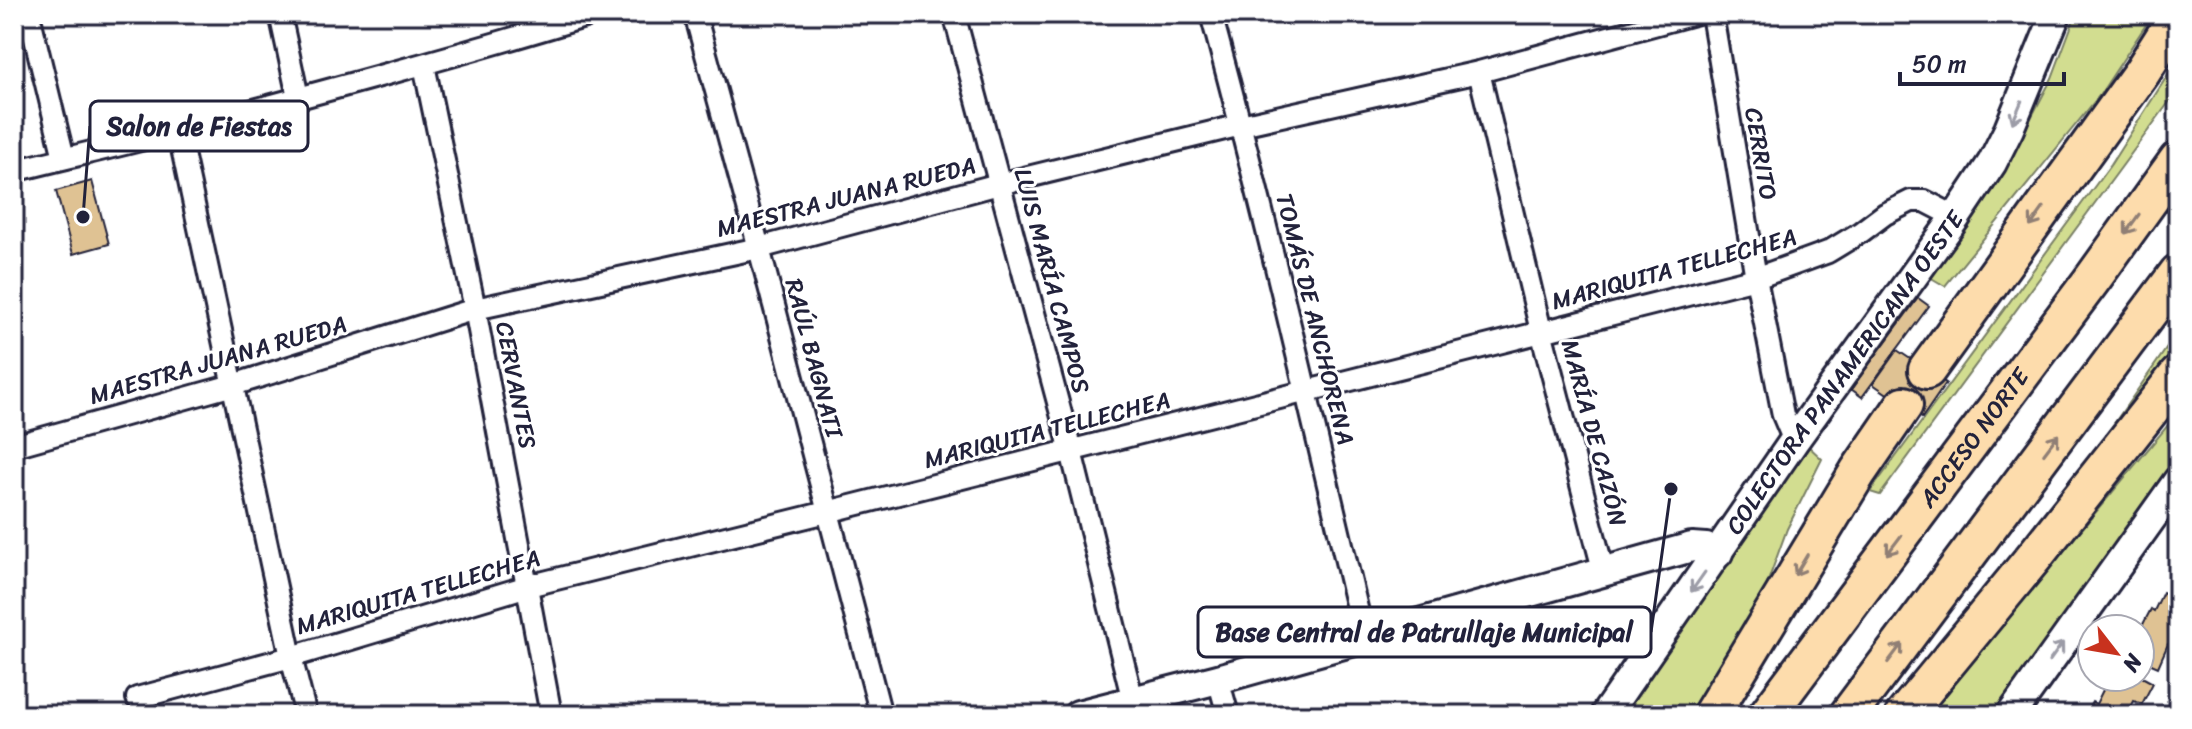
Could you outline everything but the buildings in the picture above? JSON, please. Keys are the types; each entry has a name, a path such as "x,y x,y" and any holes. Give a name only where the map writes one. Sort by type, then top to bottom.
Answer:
{"highway":[{"path":"1927,370 2142,72 2178,15"},
{"name":"ACCESO NORTE","path":"1767,715 2178,160"},
{"path":"1848,715 2178,273"},
{"path":"1904,715 2178,375"},
{"path":"1711,715 1858,472 1904,405"}],"street":[{"path":"29,14 64,158"},
{"path":"280,14 298,97"},
{"path":"14,171 424,65 548,21 594,14"},
{"name":"RAÚL BAGNATI","path":"695,14 881,715"},
{"name":"LUIS MARÍA CAMPOS","path":"954,14 1071,451 1133,701"},
{"name":"TOMÁS DE ANCHORENA","path":"1211,14 1241,125 1364,638"},
{"name":"MAESTRA JUANA RUEDA","path":"14,446 233,385 475,309 759,248 999,184 1241,125 1479,72 1694,14"},
{"name":"CERRITO","path":"1712,14 1756,278 1783,415 1794,441"},
{"name":"COLECTORA PANAMERICANA OESTE","path":"1605,715 1794,441 1992,163 2056,14"},
{"name":"CERVANTES","path":"424,65 475,309 551,715"},
{"name":"MARÍA DE CAZÓN","path":"1479,72 1541,331 1604,573"},
{"path":"178,130 306,715"},
{"name":"MARIQUITA TELLECHEA","path":"137,698 291,657 528,586 1756,278 1828,252 1885,214 1911,201 1925,201 1956,217"},
{"path":"2011,715 2177,486"},
{"path":"1078,715 1692,547 1718,553"},
{"path":"1218,679 1228,715"}],"green space":[{"path":"2076,14 2153,14 2099,96 1945,286 1928,276 2007,164 2052,78"},
{"path":"2178,59 2178,90 1880,495 1870,492 2111,164"},
{"path":"2178,332 2178,343 2027,548"},
{"path":"2178,413 2178,459 1995,715 1928,715"},
{"path":"1805,443 1822,459 1787,529 1763,595 1702,715 1614,715"}],"place":[{"name":"Salon de Fiestas","path":"83,217"},
{"name":"Base Central de Patrullaje Municipal","path":"1671,489"}]}
